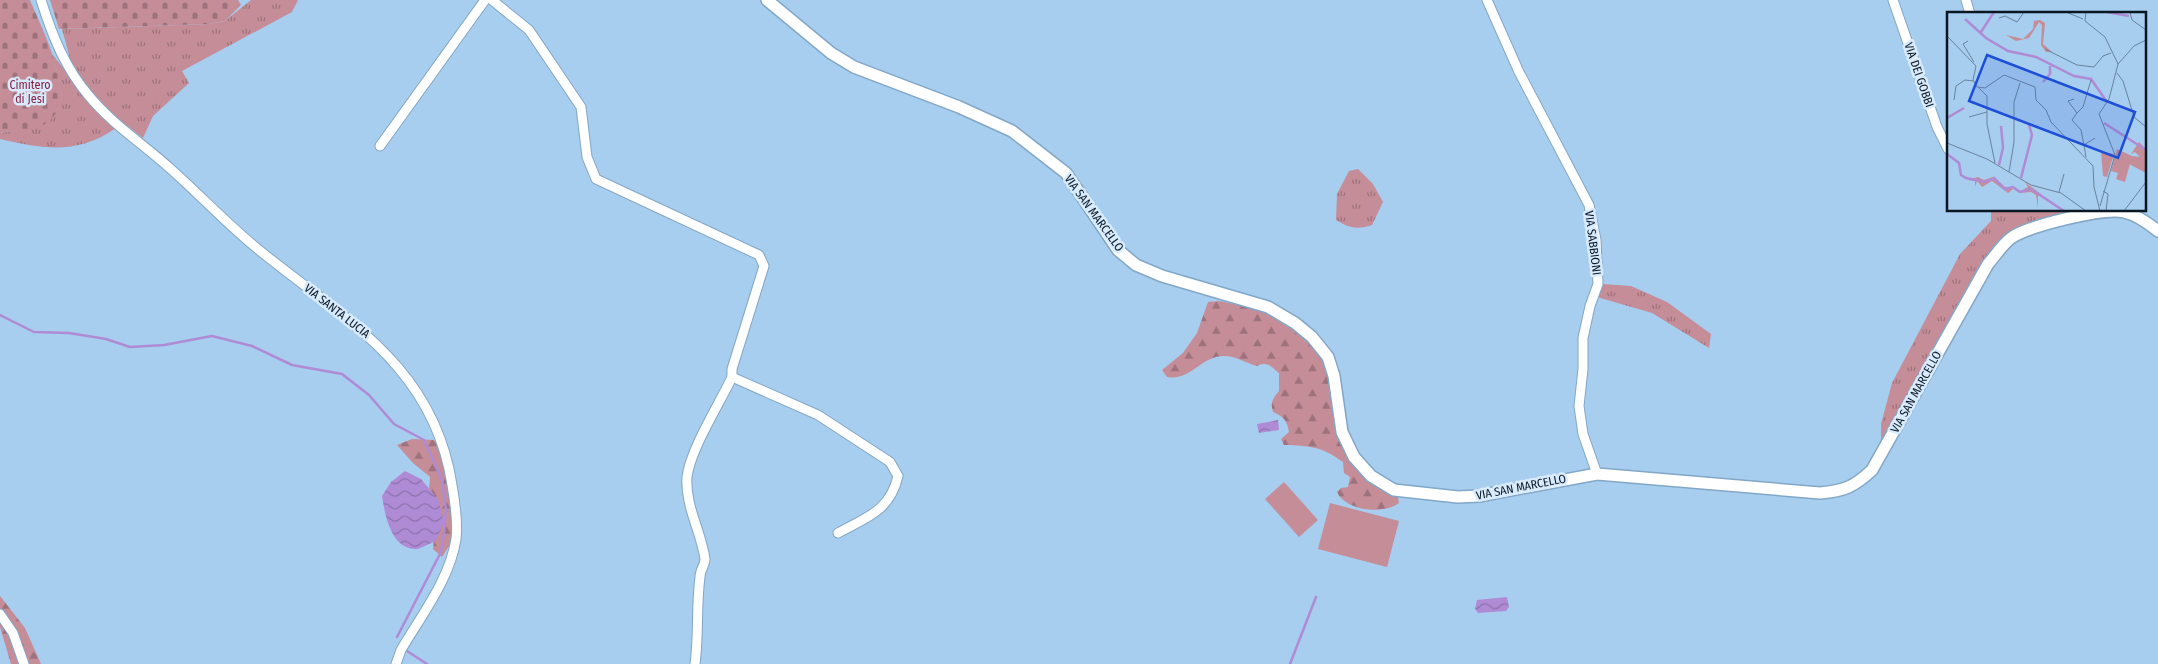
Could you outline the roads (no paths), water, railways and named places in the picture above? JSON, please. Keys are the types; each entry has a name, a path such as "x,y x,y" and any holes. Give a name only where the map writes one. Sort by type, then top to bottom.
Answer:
{"main road":[{"name":"VIA SAN MARCELLO","path":"767,0 831,53 854,67 968,110 1012,131 1066,173 1118,250 1136,265 1162,276 1268,307 1295,323 1312,337 1328,357 1334,376 1342,432 1354,457 1371,476 1394,490 1479,496 1597,474 1820,494 1840,492 1857,484 1872,470 1983,273 2012,237 2046,224 2096,211 2124,212 2144,220 2158,231"}],"street":[{"name":"VIA SANTA LUCIA","path":"41,0 63,59 102,111 132,138 172,169 252,244 369,335 406,377 434,423 450,468 456,537 451,559 444,575 401,650 396,664"},
{"path":"380,146 486,0"},
{"path":"492,0 529,30 581,107 587,156 596,179 759,255 764,266 732,369 732,377 693,456 687,476 688,501 700,535 705,561 700,575 699,636 695,664"},
{"name":"VIA SABBIONI","path":"1487,0 1519,72 1588,205 1596,240 1598,284 1590,306 1583,338 1583,369 1579,406 1582,434 1597,474"},
{"name":"VIA DEI GOBBI","path":"1893,0 1937,127 1947,147"},
{"path":"732,377 818,415 890,462 898,476 894,494 878,511 838,533"},
{"path":"0,614 13,633 24,664"}],"water":[{"path":"1278,420 1279,430 1259,433 1257,424"},
{"path":"405,471 421,479 438,499 444,522 436,541 417,549 408,548 395,538 385,512 382,496 391,482"},
{"path":"1507,597 1509,607 1506,611 1478,613 1475,609 1477,600"}],"waterway":[{"path":"0,315 34,332 69,333 106,339 130,347 164,345 212,336 252,346 292,365 342,374 369,395 394,424 424,440 442,480 446,510 441,552 397,637"},
{"path":"1290,664 1316,597"},
{"path":"407,651 427,664"}],"park label":[{"name":"Cimitero di Jesi","path":"30,92"}]}
